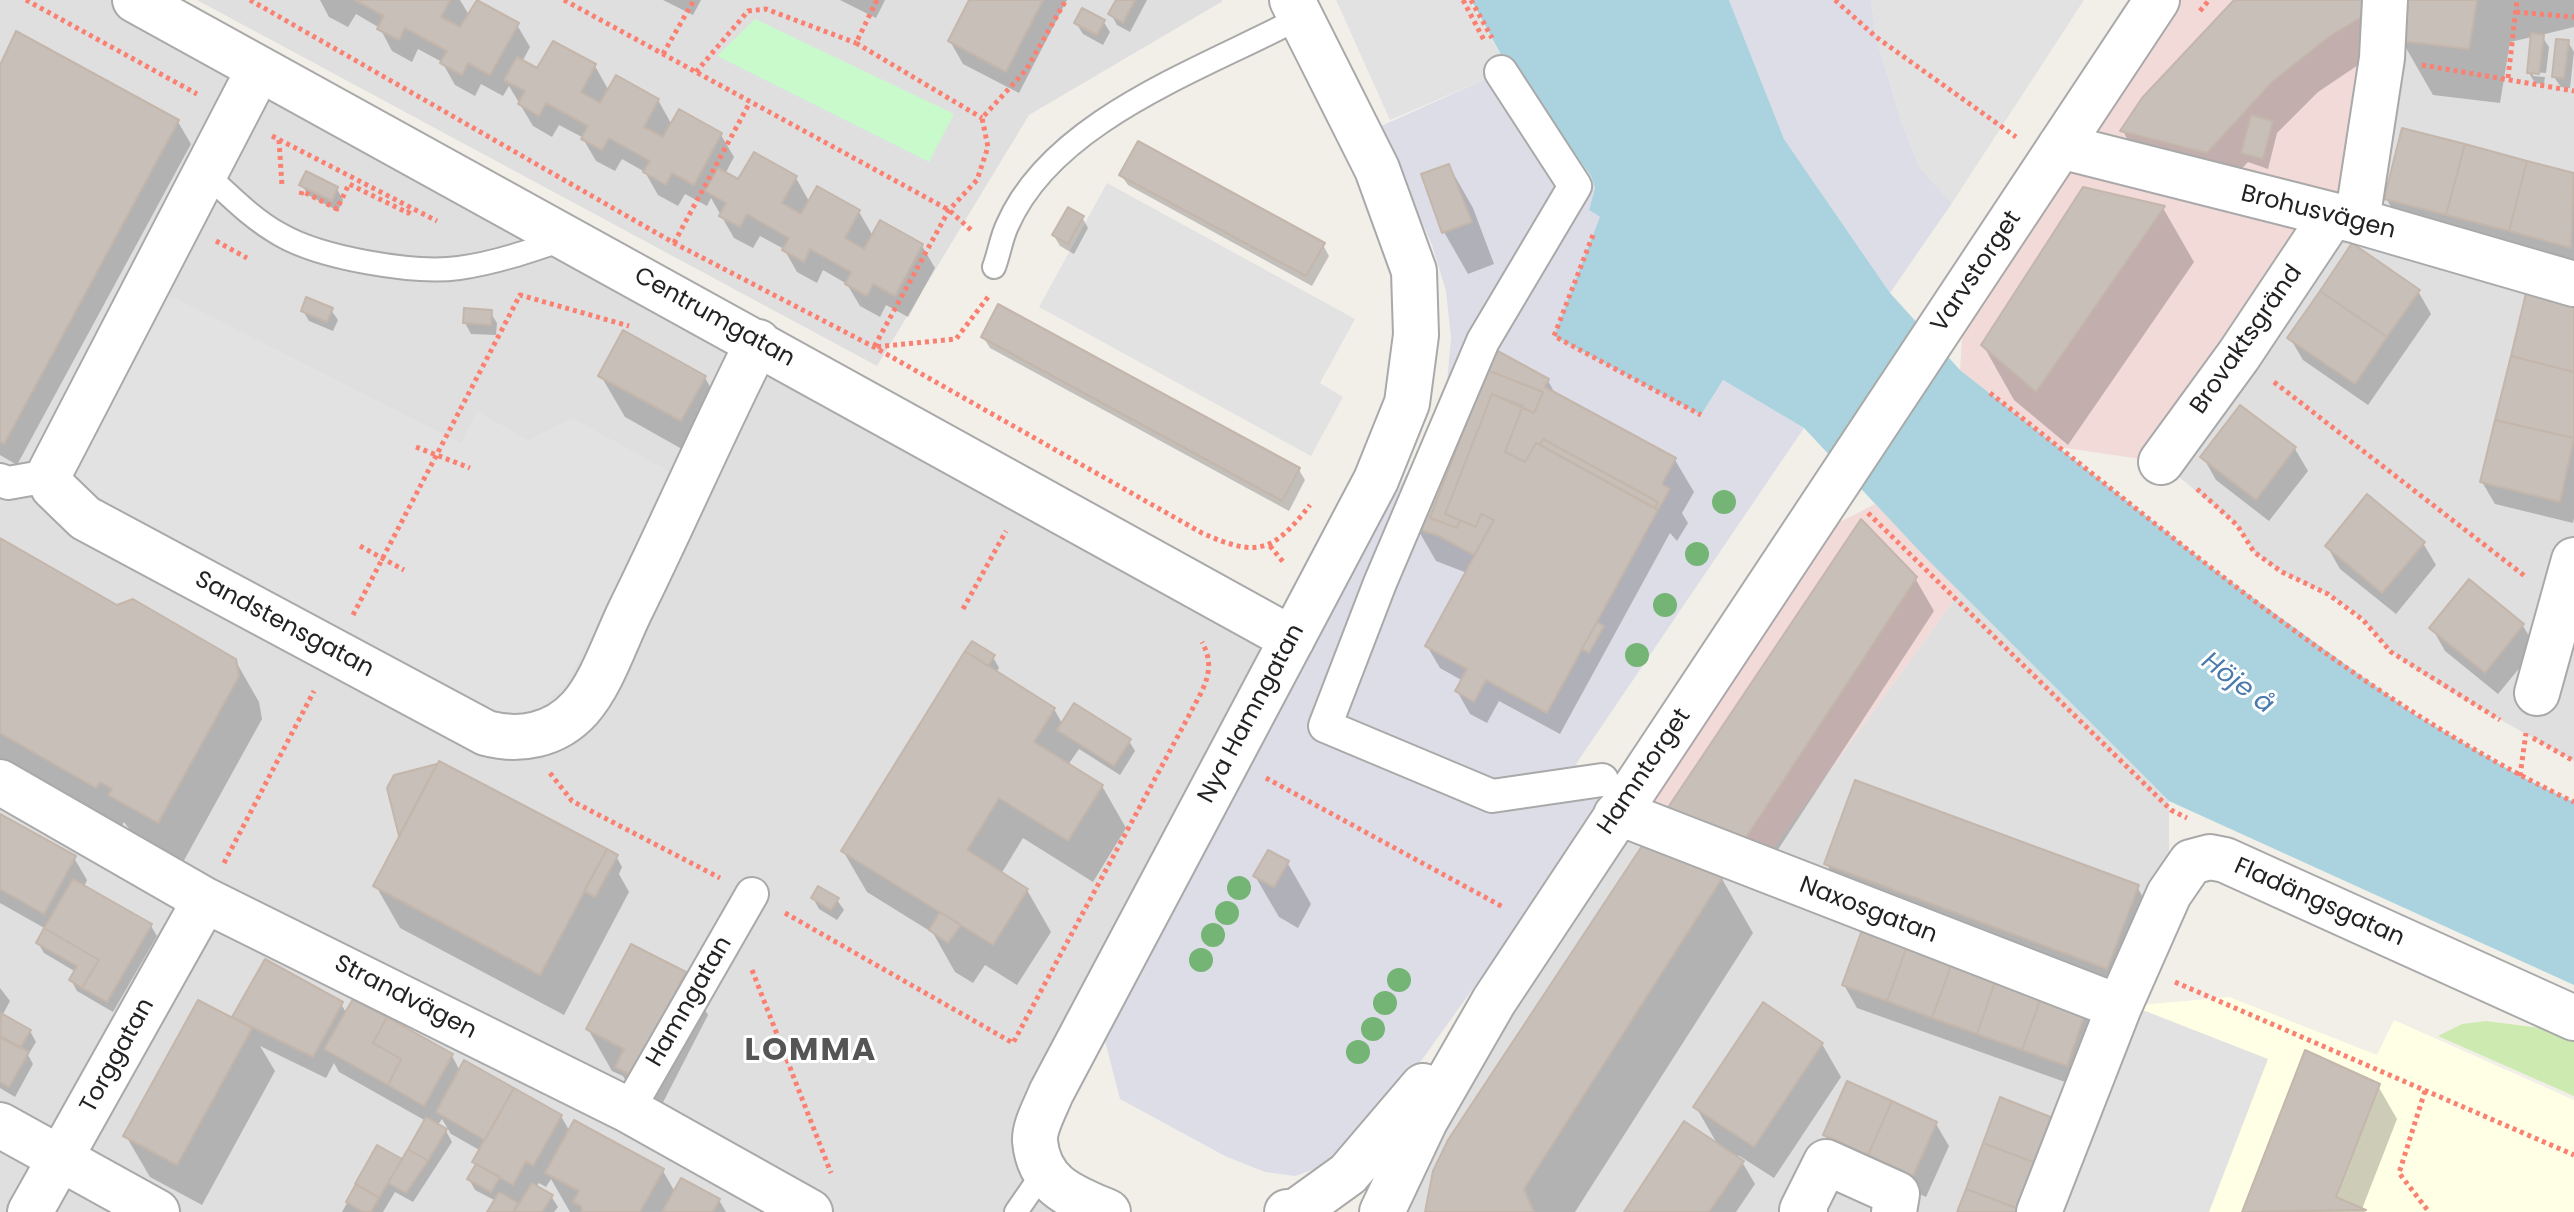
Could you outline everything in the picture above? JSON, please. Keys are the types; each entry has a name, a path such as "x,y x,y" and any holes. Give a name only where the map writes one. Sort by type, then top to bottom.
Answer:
{"street":[{"name":"Centrumgatan","path":"135,0 258,71 569,238 1292,639"},
{"name":"Varvstorget","path":"1797,544 2157,0"},
{"path":"2344,219 2382,58 2385,0"},
{"name":"Nya Hamngatan","path":"1045,1170 1035,1140 1051,1093 1376,480 1407,403 1416,335 1414,271 1377,169 1296,9"},
{"path":"0,480 8,483 48,476 258,71"},
{"path":"1501,72 1575,186 1483,341 1380,583 1325,726 1492,796 1609,798"},
{"name":"Brohusvägen","path":"2060,146 2344,219 2574,284"},
{"name":"Brovaktsgränd","path":"2161,462 2344,219"},
{"path":"532,737 559,726 580,708 652,567 758,342"},
{"name":"Sandstensgatan","path":"48,476 53,487 85,518 486,733 508,739 532,737"},
{"name":"Hamntorget","path":"1382,1212 1425,1121 1609,798 1797,544"},
{"path":"2532,713 2574,560"},
{"name":"Strandvägen","path":"0,782 205,900 628,1110 823,1198"},
{"name":"Naxosgatan","path":"1609,798 1635,819 2119,1007"},
{"name":"Fladängsgatan","path":"2039,1212 2119,1007 2169,894 2191,862 2210,857 2225,860 2574,1018"},
{"name":"Hamngatan","path":"628,1110 752,894"},
{"name":"Torggatan","path":"30,1212 205,900"},
{"name":"Hamntorget","path":"1296,1211 1348,1174 1494,1001"},
{"path":"0,1125 157,1212"},
{"path":"1805,1212 1802,1210 1826,1162 1897,1194 1894,1212"},
{"path":"1045,1170 1061,1192 1108,1212"}],"lane":[{"path":"996,261 1007,225 1047,167 1112,112 1296,9"},
{"path":"205,173 258,221 282,236 309,247 374,263 456,269 513,257 569,238"},
{"path":"1016,1212 1045,1170"}],"path":[{"path":"250,0 674,243 874,347 1229,545 1254,549 1270,546 1285,536 1313,502"},
{"path":"564,0 949,210 996,261 988,297 956,339 874,347"},
{"path":"663,54 694,0"},
{"path":"856,43 877,0"},
{"path":"982,118 1026,70 1066,0"},
{"path":"1835,0 1876,37 2003,128"},
{"path":"2508,78 2517,0"},
{"path":"696,72 748,11 766,9 856,43 982,118 988,147 977,180 949,210 874,347"},
{"path":"2516,12 2574,17"},
{"path":"2382,58 2574,91"},
{"path":"674,243 750,102"},
{"path":"301,195 302,191 337,209 349,184 408,213 417,198"},
{"path":"1594,232 1554,336 1701,415"},
{"path":"205,900 520,295 628,326 632,319"},
{"path":"2239,355 2563,606"},
{"path":"1990,393 2216,571 2414,714 2520,776 2574,802"},
{"path":"416,447 470,468"},
{"path":"2161,462 2237,525 2254,552 2351,611 2391,652 2439,685 2532,713 2561,757 2574,761"},
{"path":"1860,504 1899,546 2171,810"},
{"path":"963,609 1006,530"},
{"path":"360,546 404,570"},
{"path":"532,737 540,760 572,801 752,894 1013,1043 1210,673 1208,654 1201,639 1193,634"},
{"path":"2520,776 2532,713"},
{"path":"1259,773 1511,911"},
{"path":"735,924 823,1198"},
{"path":"2138,966 2574,1155"},
{"path":"2425,1091 2399,1173 2429,1212"}],"shaded area":[{"path":"0,0 135,0 1292,639 1035,1140 1108,1212 0,1212"},
{"path":"197,0 1223,1 1029,115 877,366"},
{"path":"1336,0 1469,0 1509,69 1390,120"},
{"path":"1729,0 1871,0 1876,37 1901,121 1920,168 1952,203 1890,293 1784,139"},
{"path":"1871,0 2084,0 1952,203 1920,168 1901,121 1876,37"},
{"path":"2157,0 2385,0 2357,221 2161,462 2059,447 1960,370 1965,289"},
{"path":"2385,0 2574,0 2574,761 2439,685 2391,652 2363,619 2328,594 2282,572 2254,552 2237,525 2161,462"},
{"path":"1501,72 1532,95 1591,176 1595,188 1589,210 1600,217 1701,415 1723,380 1804,428 1576,764 1609,785 1495,958 1375,1125 1332,1163 1295,1176 1265,1172 1225,1156 1120,1099 1105,1041 1118,1000 1433,426 1447,383 1451,338 1446,291 1432,245 1379,127","holes":["1450,164 1471,222 1442,233 1421,174","1495,350 1549,379 1545,387 1676,458 1662,484 1670,489 1597,622 1604,626 1589,652 1582,649 1547,713 1486,680 1474,701 1455,691 1467,669 1425,645 1474,555 1439,536 1415,529","1268,850 1288,861 1273,887 1253,876"]},
{"path":"1107,183 1355,319 1320,383 1343,397 1311,456 1039,307"},
{"path":"163,292 461,443 477,411 528,440 572,418 678,476 567,682 540,708 513,716 484,709 98,507 69,468"},
{"path":"1875,504 1960,592 1758,869 1635,819 1797,544"},
{"path":"1960,592 2169,801 2169,894 2039,1212 1403,1212 1438,1118 1635,819 1758,869"},
{"path":"2229,997 2377,1055 2394,1020 2574,1100 2574,1212 2039,1212 2119,1007"},
{"path":"2135,1007 2268,1059 2209,1212 2057,1212"}],"green space":[{"path":"755,19 954,114 929,162 717,56"},
{"path":"2486,1021 2556,1030 2574,1040 2574,1096 2438,1036 2462,1024"}],"water":[{"name":"Höje å","path":"1471,0 1729,0 1784,139 1890,293 1960,370 2216,571 2414,714 2520,776 2574,802 2574,985 2169,801 1926,558 1804,428 1723,380 1701,415 1554,336 1600,217 1589,210 1595,188 1591,176 1532,95 1510,71"}],"building":[{"path":"355,0 450,0 441,17 460,27 477,0 519,23 490,75 468,63 462,75 440,63 447,51 405,28 399,40 377,29 384,16"},
{"path":"969,0 1043,0 1006,72 948,41"},
{"path":"1116,0 1135,0 1123,23 1108,14"},
{"path":"2234,0 2371,0 2370,12 2330,36 2272,82 2207,153 2120,131 2142,98"},
{"path":"2406,0 2477,0 2469,49 2400,41"},
{"path":"1082,8 1105,20 1097,35 1074,23"},
{"path":"16,31 179,120 4,444 0,441 0,65"},
{"path":"2531,33 2544,35 2539,74 2527,73"},
{"path":"2556,39 2569,40 2564,78 2552,77"},
{"path":"553,41 596,64 581,92 600,103 616,75 659,99 644,127 663,137 679,109 722,133 694,185 672,173 666,185 643,172 650,161 609,138 602,150 581,139 588,126 546,103 539,116 518,104 525,91 504,80 517,57 537,68"},
{"path":"2251,115 2273,121 2263,159 2241,153"},
{"path":"2402,128 2465,144 2446,215 2384,199"},
{"path":"1138,141 1325,243 1306,276 1119,175"},
{"path":"2465,144 2527,161 2509,231 2446,215"},
{"path":"754,152 797,176 782,203 801,214 817,186 860,210 845,238 864,249 880,220 923,244 895,296 873,284 867,296 845,284 851,272 810,249 804,262 782,250 789,238 747,214 740,227 719,216 726,203 705,191 718,168 738,179"},
{"path":"2527,161 2574,173 2571,248 2509,231"},
{"path":"1449,164 1472,222 1442,233 1421,174"},
{"path":"306,171 338,187 332,201 299,185"},
{"path":"2083,187 2165,206 2036,392 1981,345"},
{"path":"1068,207 1084,216 1068,244 1052,235"},
{"path":"2352,243 2420,290 2387,337 2320,291"},
{"path":"2320,291 2387,337 2355,384 2287,338"},
{"path":"2526,293 2574,305 2574,372 2511,356"},
{"path":"306,297 333,308 327,322 301,311"},
{"path":"998,304 1300,468 1282,501 981,337"},
{"path":"464,308 492,310 491,325 463,323"},
{"path":"623,330 706,376 681,421 598,376"},
{"path":"1494,349 1549,379 1545,387 1676,458 1662,484 1670,489 1658,510 1655,508 1658,502 1543,439 1540,445 1536,443 1525,462 1505,452 1522,408 1534,413 1543,392 1487,370 1430,518 1457,528 1460,520 1476,527 1481,514 1494,520 1474,555 1439,536 1415,528"},
{"path":"2511,356 2574,372 2574,438 2495,420"},
{"path":"1487,370 1543,392 1534,413 1492,394 1445,514 1460,520 1457,528 1430,518"},
{"path":"1492,394 1523,406 1505,452 1525,462 1536,443 1658,510 1547,713 1486,680 1474,702 1455,691 1467,669 1425,646 1494,520 1481,514 1476,527 1445,514"},
{"path":"2240,405 2296,447 2256,500 2200,457"},
{"path":"2495,420 2574,438 2560,502 2480,482"},
{"path":"1543,439 1658,502 1655,508 1540,445"},
{"path":"2367,494 2425,542 2382,593 2325,546"},
{"path":"1861,519 1917,577 1745,839 1667,809"},
{"path":"0,538 117,605 133,599 236,659 239,676 158,823 108,795 112,789 100,782 96,788 0,733"},
{"path":"2469,579 2524,624 2485,673 2429,628"},
{"path":"1597,622 1604,626 1589,653 1582,649"},
{"path":"972,641 995,655 988,666 965,651"},
{"path":"965,651 1055,708 1034,742 1103,785 1068,841 999,798 967,850 1028,889 993,945 841,851"},
{"path":"1074,703 1131,739 1114,766 1057,730"},
{"path":"439,761 607,849 540,975 373,886"},
{"path":"437,764 399,836 387,788 394,775"},
{"path":"1855,780 2139,885 2107,969 1824,864"},
{"path":"0,814 76,856 44,914 0,889"},
{"path":"1644,843 1723,877 1524,1189 1534,1212 1425,1212 1433,1171 1448,1140"},
{"path":"607,849 618,855 595,897 584,891"},
{"path":"1268,850 1289,861 1274,887 1253,876"},
{"path":"73,879 152,924 107,1002 82,988 99,960 44,928"},
{"path":"818,886 839,898 831,910 811,898"},
{"path":"940,912 961,925 948,943 929,930"},
{"path":"44,928 99,960 82,988 69,980 77,966 36,943"},
{"path":"1862,930 1907,946 1887,1001 1842,985"},
{"path":"631,944 686,972 632,1076 615,1067 624,1049 586,1029"},
{"path":"1907,946 1952,962 1932,1018 1887,1001"},
{"path":"265,959 343,1002 313,1057 232,1017"},
{"path":"1952,962 1996,979 1977,1034 1932,1018"},
{"path":"1996,979 2042,995 2022,1050 1977,1034"},
{"path":"2042,995 2086,1011 2067,1066 2022,1050"},
{"path":"353,999 387,1017 373,1043 401,1059 388,1085 324,1049"},
{"path":"198,1000 252,1028 177,1165 123,1136"},
{"path":"1763,1002 1823,1043 1754,1147 1693,1107"},
{"path":"1,1013 31,1030 20,1048 0,1037"},
{"path":"387,1017 453,1054 424,1106 388,1085 401,1059 373,1043"},
{"path":"0,1036 29,1052 9,1087 0,1082"},
{"path":"2305,1050 2380,1084 2336,1197 2366,1210 2242,1212"},
{"path":"464,1060 514,1088 485,1140 436,1112"},
{"path":"1847,1081 1892,1101 1868,1155 1823,1135"},
{"path":"514,1088 562,1115 533,1166 526,1161 513,1185 472,1162"},
{"path":"2000,1097 2053,1118 2036,1163 1983,1143"},
{"path":"1892,1101 1937,1122 1913,1176 1868,1155"},
{"path":"426,1117 447,1129 428,1161 408,1149"},
{"path":"574,1120 664,1169 640,1212 582,1212 581,1206 573,1202 579,1191 545,1173"},
{"path":"1684,1121 1744,1161 1709,1212 1624,1212"},
{"path":"1983,1143 2036,1163 2019,1209 1966,1189"},
{"path":"377,1145 402,1159 379,1198 355,1184"},
{"path":"408,1149 428,1161 406,1193 388,1183"},
{"path":"476,1164 500,1177 491,1192 467,1179"},
{"path":"681,1178 720,1199 713,1212 662,1212"},
{"path":"532,1183 553,1195 542,1212 514,1212"},
{"path":"356,1184 379,1198 371,1212 363,1212 346,1202"},
{"path":"1966,1189 2019,1209 2018,1212 1957,1212"},
{"path":"499,1192 518,1203 513,1212 487,1212"}],"district":[{"name":"LOMMA","path":"811,1052"}]}
